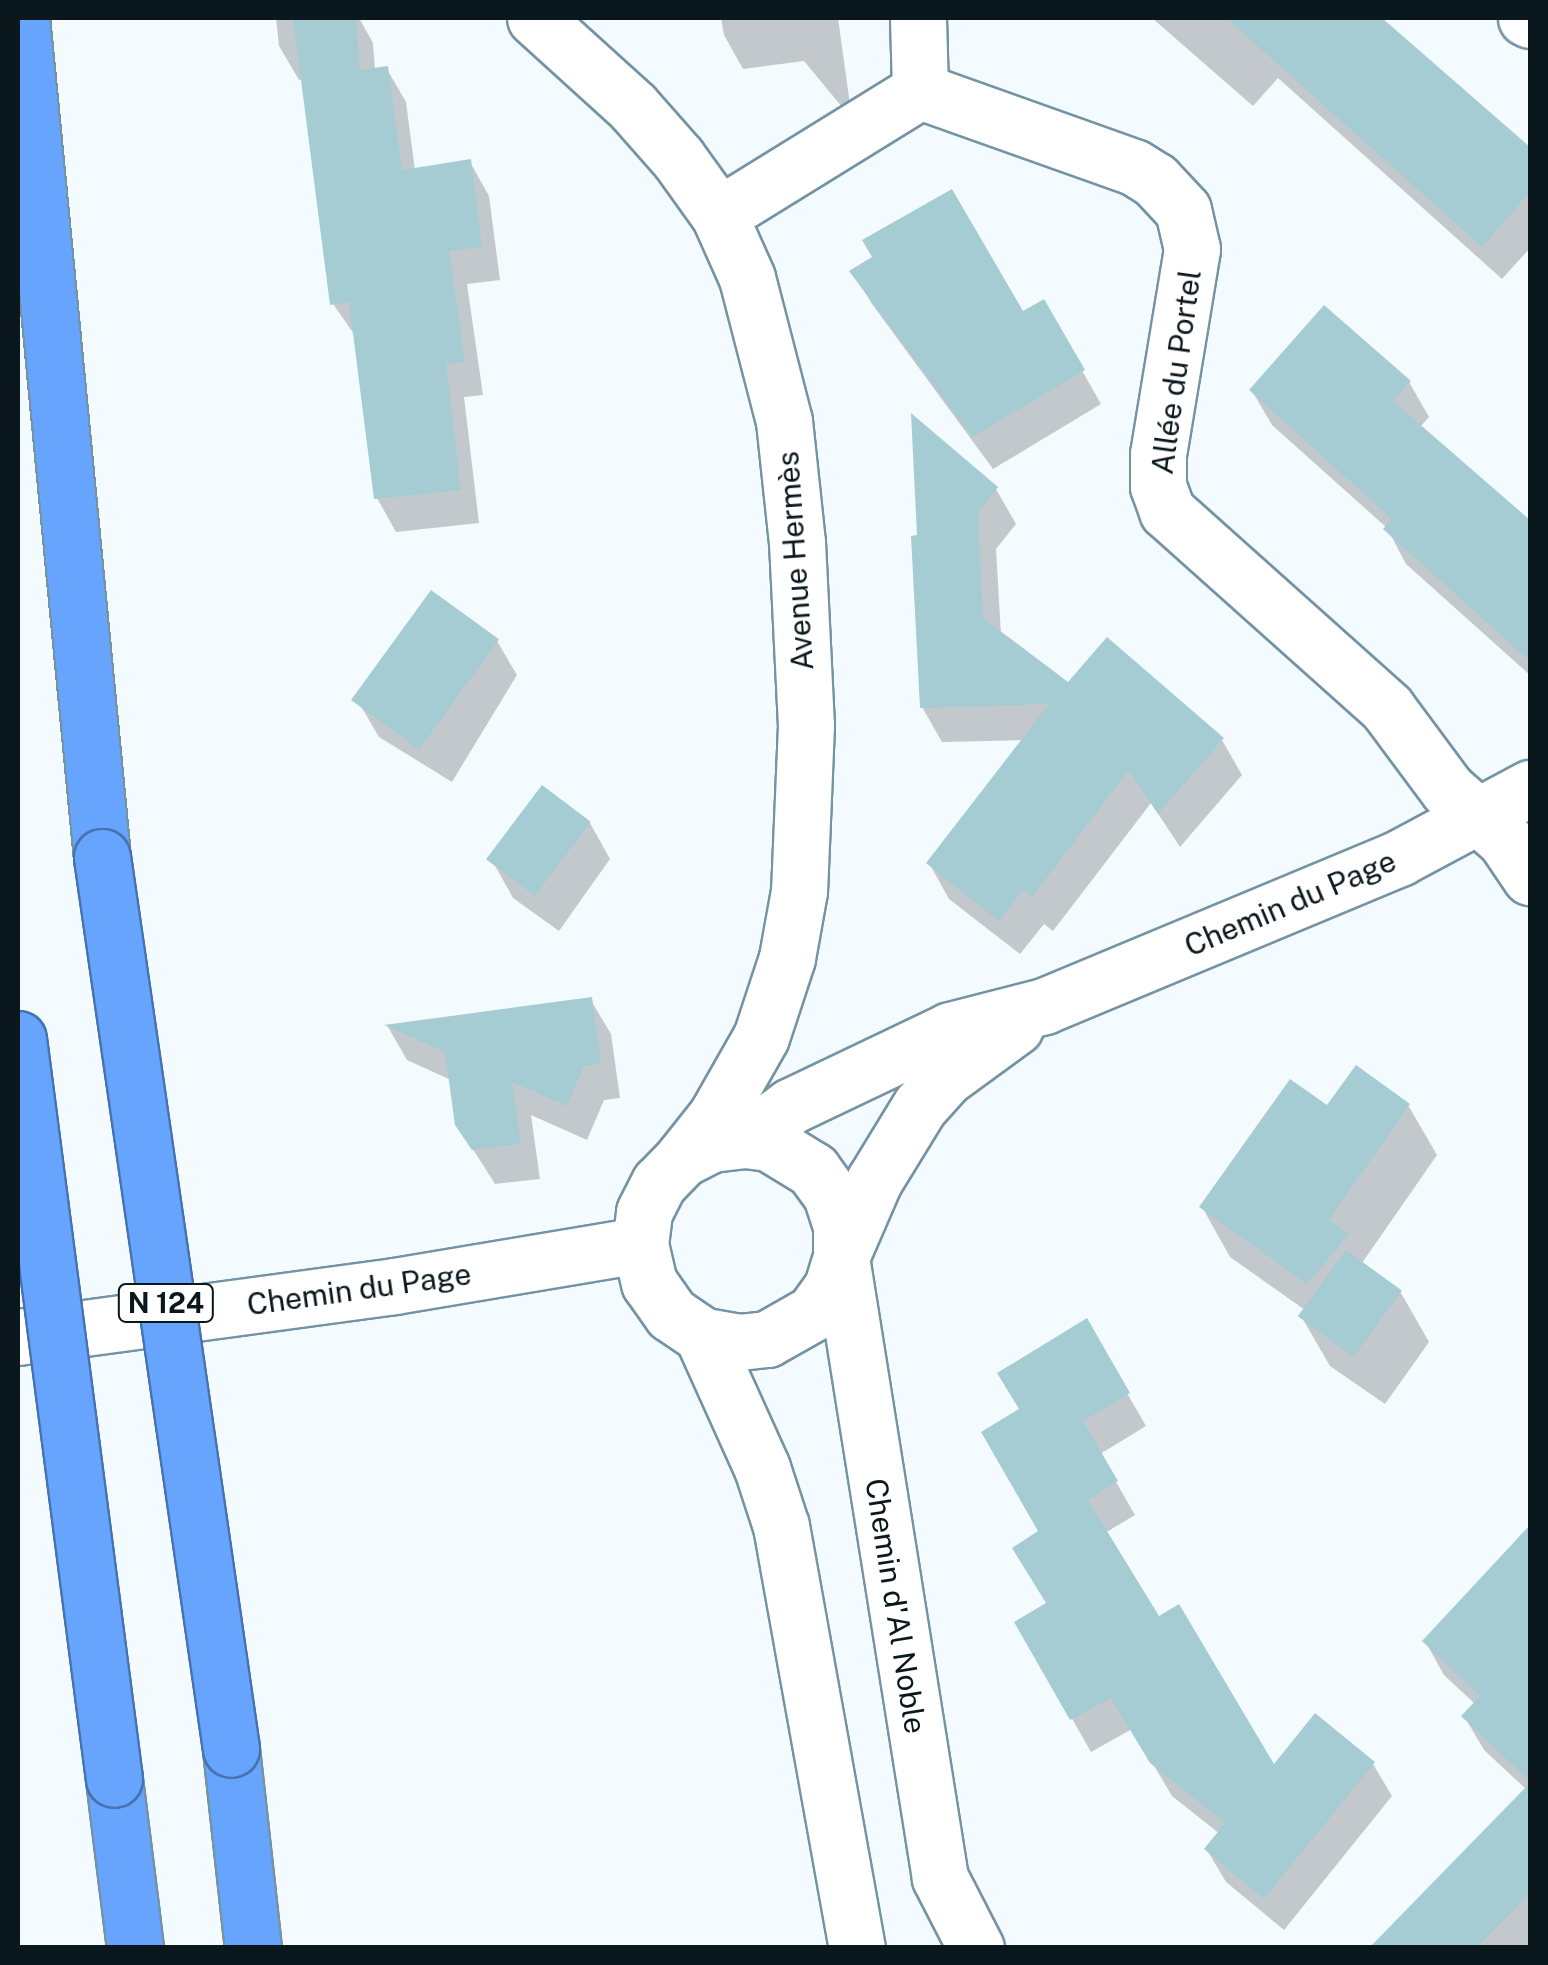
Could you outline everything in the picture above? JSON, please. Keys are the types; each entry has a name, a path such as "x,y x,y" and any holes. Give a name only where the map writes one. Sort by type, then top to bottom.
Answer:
{"highway":[{"name":"N 124","path":"21,18 102,857 230,1749 253,1948"},
{"path":"18,1039 134,1948"}],"street":[{"name":"Avenue Hermès","path":"534,18 633,107 678,158 718,216 747,278 784,420 798,542 805,820 788,958 762,1037 734,1089 682,1159"},
{"path":"718,216 920,91 918,18"},
{"name":"Allée du Portel","path":"920,91 1134,167 1173,196 1190,230 1192,272 1158,454 1161,499 1174,521 1387,708 1448,790 1505,840 1530,878"},
{"name":"Chemin du Page","path":"745,1140 791,1106 950,1030 1044,1006 1398,858 1530,788"},
{"name":"Chemin du Page","path":"841,1257 874,1180 920,1106 945,1078 1044,1006"},
{"path":"745,1140 770,1144 813,1170 831,1195 841,1225 841,1257 832,1287 813,1313 792,1329 767,1339 740,1342 702,1335 671,1314 648,1283 640,1245 644,1212 659,1182 682,1159 712,1144 745,1140"},
{"name":"Chemin du Page","path":"18,1336 394,1286 640,1245"},
{"name":"Chemin d'Al Noble","path":"841,1257 940,1878 976,1948"},
{"path":"702,1335 762,1468 781,1526 857,1948"}],"building":[{"path":"293,18 356,18 360,70 388,66 402,170 471,159 482,247 449,251 465,362 446,364 461,490 374,499 349,302 330,305"},
{"path":"1226,18 1382,18 1530,147 1530,192 1482,247"},
{"path":"952,189 1023,311 1044,299 1085,370 972,437 849,271 872,257 862,240"},
{"path":"1324,305 1411,381 1393,401 1530,520 1530,661 1383,529 1392,519 1249,390"},
{"path":"911,413 998,487 978,513 983,618 1068,682 1107,637 1224,738 1158,814 1129,770 1032,897 1023,890 999,921 926,863 1049,704 920,708 911,536 917,535"},
{"path":"431,590 499,639 419,749 351,700"},
{"path":"542,785 591,822 535,896 486,859"},
{"path":"592,997 601,1063 584,1066 567,1106 512,1082 521,1144 472,1150 455,1125 445,1052 384,1025"},
{"path":"1356,1065 1410,1104 1329,1220 1349,1234 1307,1284 1199,1207 1290,1079 1327,1105"},
{"path":"1346,1250 1402,1291 1354,1357 1298,1316"},
{"path":"1087,1318 1130,1393 1083,1421 1118,1481 1088,1500 1159,1616 1179,1604 1274,1764 1315,1713 1375,1762 1264,1899 1204,1849 1225,1823 1150,1763 1111,1698 1070,1720 1014,1622 1046,1603 1012,1548 1038,1531 981,1432 1019,1409 997,1373"},
{"path":"1530,1525 1530,1781 1461,1716 1480,1696 1422,1641"},
{"path":"1530,1783 1530,1893 1476,1948 1369,1948"}]}
